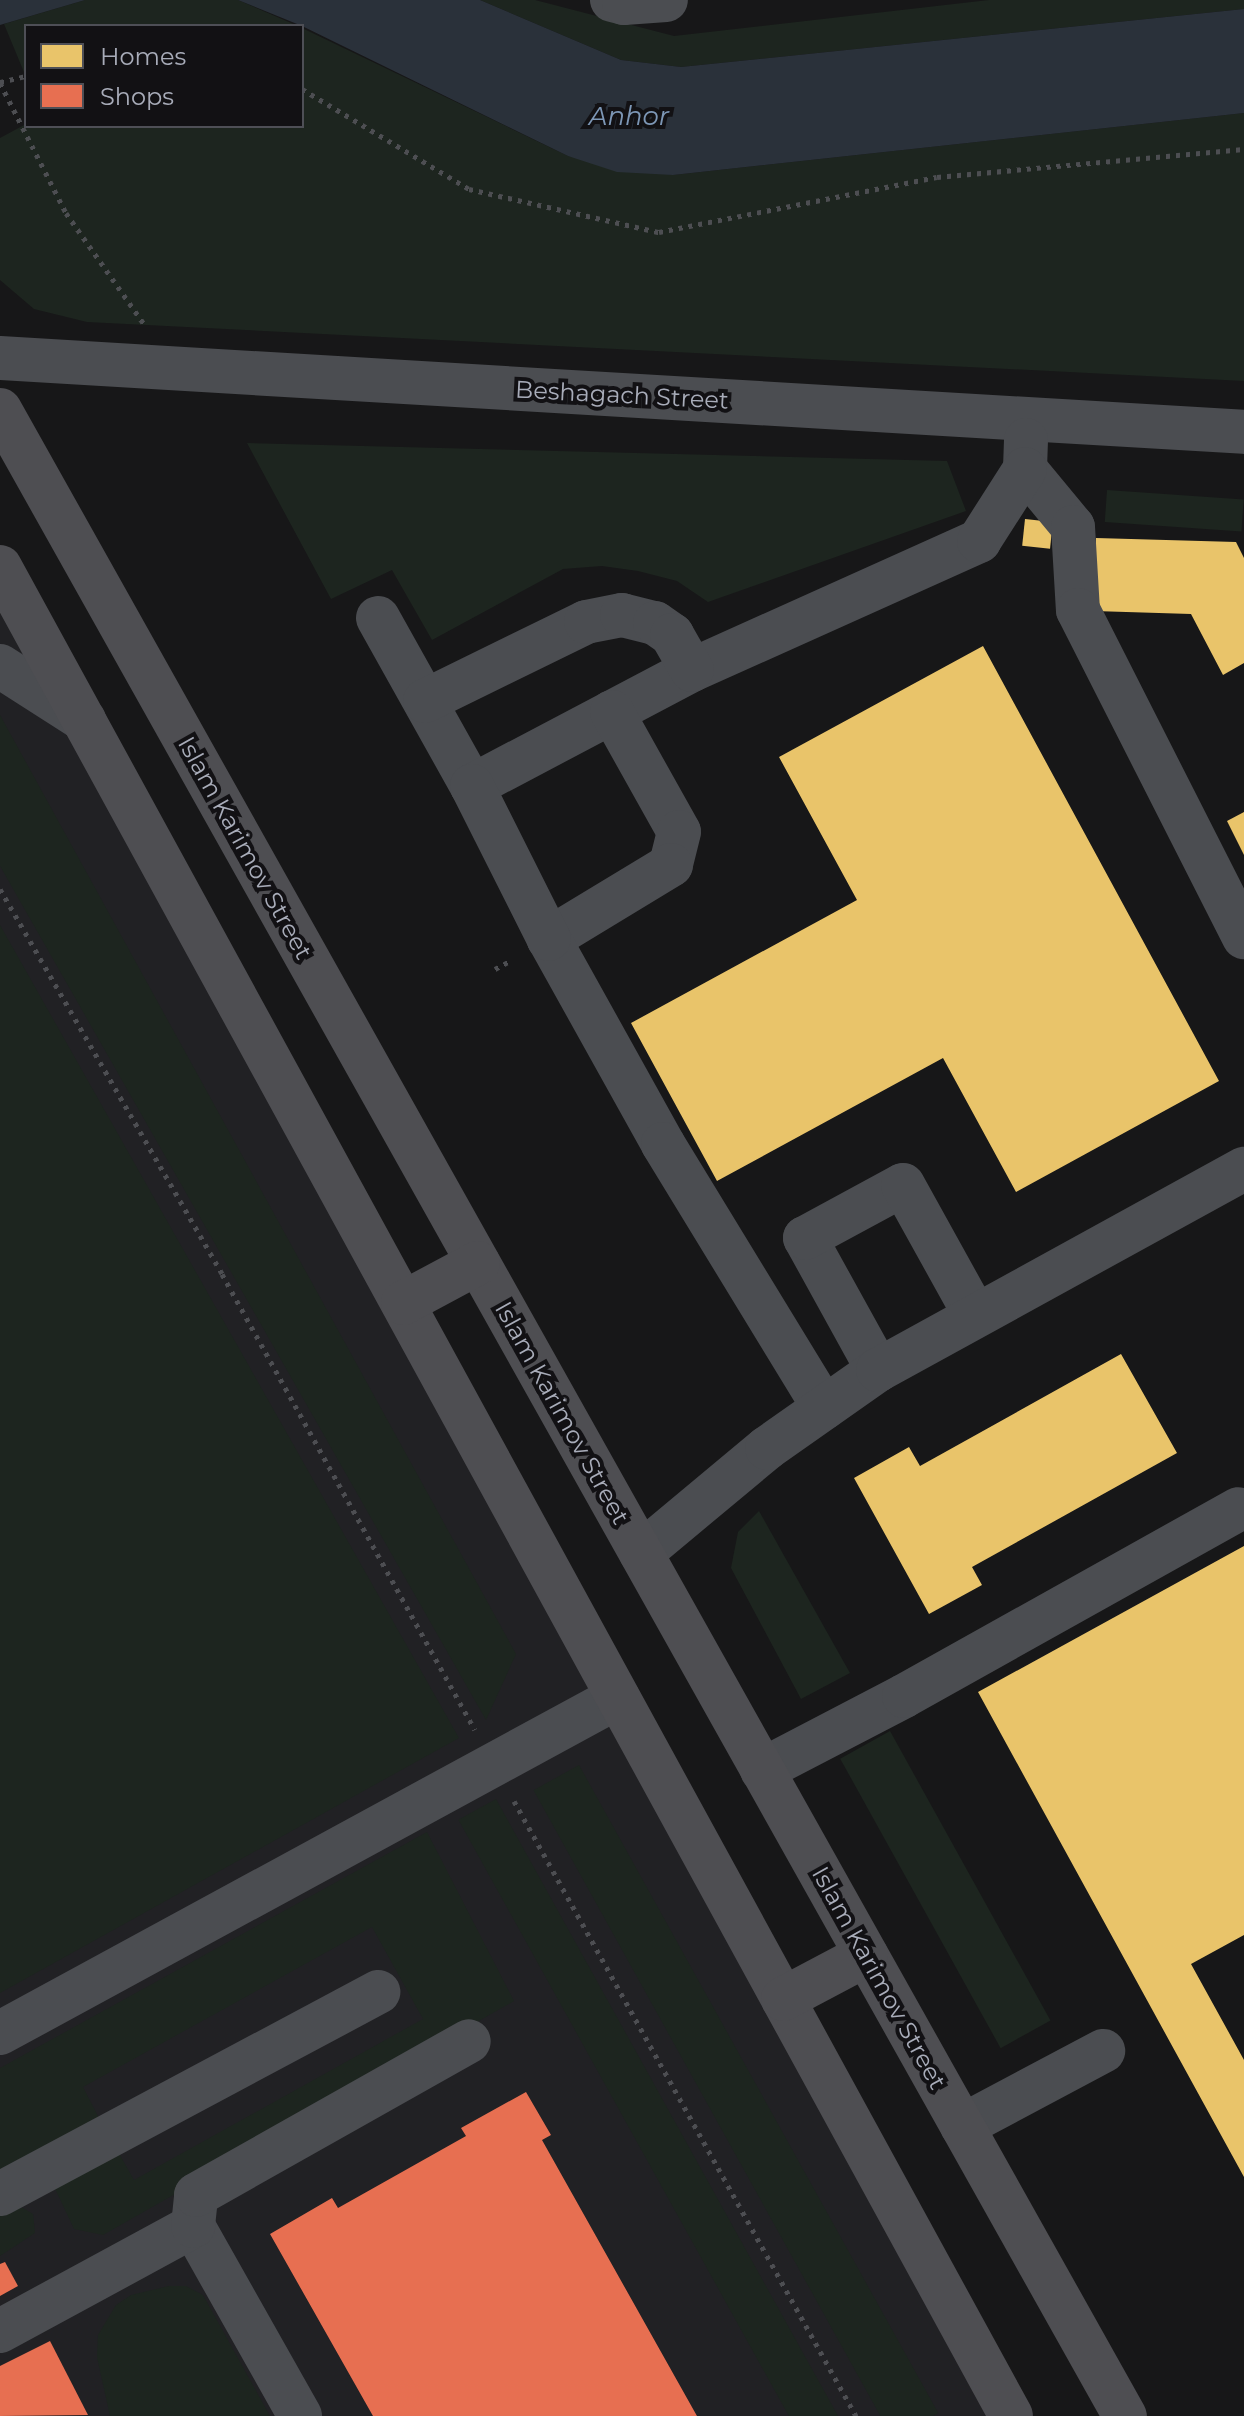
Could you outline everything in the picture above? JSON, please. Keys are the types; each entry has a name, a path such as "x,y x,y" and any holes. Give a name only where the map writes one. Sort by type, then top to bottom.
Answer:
{"main road":[{"name":"Islam Karimov Street","path":"0,410 1125,2416"},
{"path":"0,567 1011,2416"},
{"path":"403,1303 478,1263"},
{"path":"783,1999 866,1955"}],"street":[{"path":"612,0 624,3 666,0"},
{"name":"Beshagach Street","path":"0,358 1026,440 1244,432"},
{"name":"Beshagach Street","path":"0,385 150,386 446,407 1244,450"},
{"path":"472,786 692,670 979,541 1026,440"},
{"path":"1026,440 1073,527 1078,610 1244,937"},
{"path":"425,701 586,622 622,615 655,623 672,635 692,670"},
{"path":"378,618 472,786 549,939 663,1144 824,1408"},
{"path":"0,666 84,720"},
{"path":"549,939 671,865 679,832 612,712"},
{"path":"641,1553 767,1448 878,1370 1244,1169"},
{"path":"878,1370 805,1238 903,1185 975,1315"},
{"path":"762,1770 904,1696 1238,1509"},
{"path":"0,2033 618,1697"},
{"path":"0,2194 378,1992"},
{"path":"300,2416 193,2226 196,2195 469,2041"},
{"path":"962,2126 1103,2051"},
{"path":"0,2331 193,2226"}],"path":[{"path":"24,77 0,83 66,213 152,334"},
{"path":"304,90 469,189 659,232 937,177 1244,149"},
{"path":"0,889 215,1261 856,2416"}],"shaded area":[{"path":"85,0 238,0 293,24 24,24 24,72 4,24"},
{"path":"480,0 535,0 674,36 989,0 1244,0 1244,9 681,67 621,60"},
{"path":"304,29 568,156 673,175 1244,113 1244,381 87,322 34,309 0,280 0,138 24,125 24,128 304,128"},
{"path":"247,443 947,461 966,511 708,602 677,581 638,571 602,566 563,569 432,640 392,570 331,599"},
{"path":"1107,490 1244,500 1241,531 1105,522"},
{"path":"0,567 1011,2416 0,2416"},
{"path":"0,715 516,1654 486,1720 0,866"},
{"path":"0,925 459,1738 0,1993"},
{"path":"759,1511 850,1673 801,1699 731,1568 738,1532"},
{"path":"890,1731 1050,2020 1001,2048 840,1759"},
{"path":"579,1765 938,2413 933,2416 880,2416 534,1790"},
{"path":"496,1799 838,2416 789,2416 458,1820"},
{"path":"427,1832 514,2001 103,2235 74,2229 51,2180 116,2148 134,2180 423,2019 372,1927 83,2087 100,2120 0,2171 0,2068"},
{"path":"18,2205 33,2214 35,2233 0,2256 0,2211"},
{"path":"169,2286 186,2286 203,2295 270,2416 110,2416 97,2357 98,2335 116,2305 131,2295"}],"water":[{"path":"0,0 85,0 0,25"},
{"name":"Anhor","path":"238,0 480,0 621,60 681,67 1244,9 1244,113 673,175 617,172 568,156 304,27 304,24"}],"building: Homes":[{"path":"1025,519 1053,522 1050,549 1022,546"},
{"path":"1096,538 1236,542 1244,558 1244,663 1223,675 1191,614 1094,611"},
{"path":"983,646 1219,1081 1016,1192 943,1058 717,1181 631,1023 857,900 779,757"},
{"path":"1244,812 1244,855 1227,821"},
{"path":"1121,1354 1177,1453 972,1567 982,1585 929,1614 854,1478 909,1447 920,1466"},
{"path":"1244,1546 1244,1935 1191,1964 1244,2060 1244,2177 978,1692"}],"building: Shops":[{"path":"526,2092 551,2135 542,2140 697,2416 373,2416 270,2234 332,2198 338,2208 466,2136 461,2128"},
{"path":"5,2262 18,2286 0,2296 0,2264"},
{"path":"50,2341 88,2415 0,2416 0,2366"}]}
